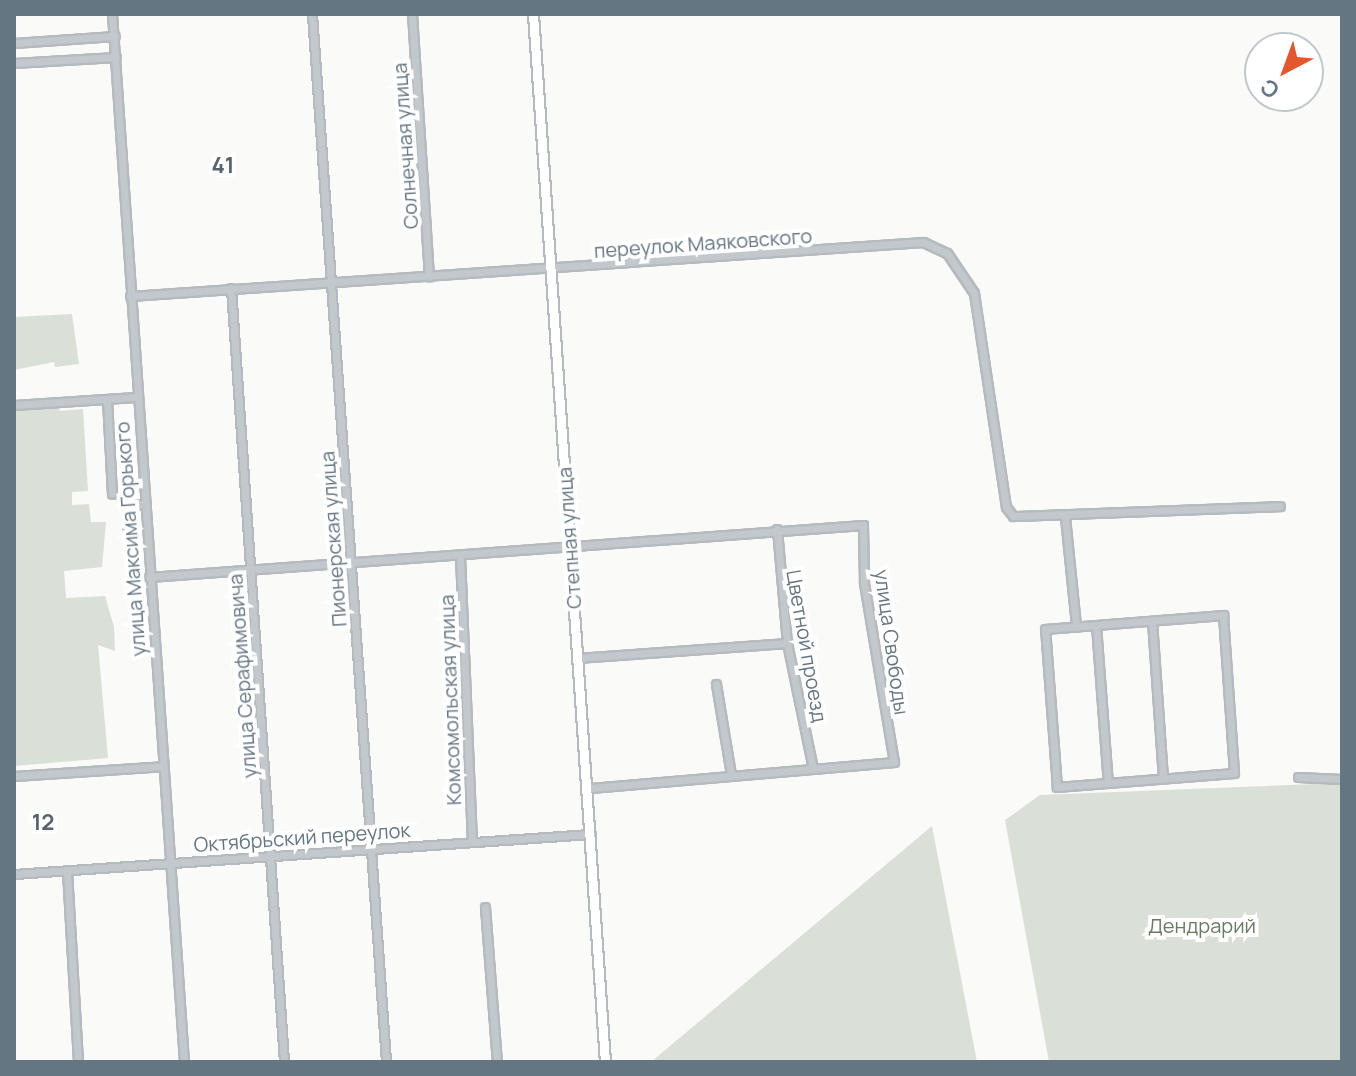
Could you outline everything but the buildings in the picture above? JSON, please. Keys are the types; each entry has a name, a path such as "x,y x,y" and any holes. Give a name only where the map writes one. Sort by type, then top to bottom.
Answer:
{"main road":[{"name":"Степная улица","path":"533,14 605,1062"}],"street":[{"name":"улица Максима Горького","path":"112,14 184,1062"},
{"name":"Пионерская улица","path":"312,14 386,1062"},
{"name":"Солнечная улица","path":"412,14 429,276"},
{"path":"14,43 115,36"},
{"path":"27,42 36,52 28,62"},
{"path":"14,63 116,57"},
{"name":"переулок Маяковского","path":"130,296 923,242 936,246 957,262 974,293 1006,507 1018,518 1280,506"},
{"name":"улица Серафимовича","path":"231,288 284,1062"},
{"path":"14,405 136,397"},
{"path":"107,399 112,494"},
{"path":"131,577 127,520 133,505 144,504"},
{"path":"1065,517 1076,626"},
{"name":"улица Свободы","path":"777,529 863,525 864,583 894,762 813,768"},
{"path":"149,577 460,556 777,529"},
{"name":"Цветной проезд","path":"777,529 787,643 813,768"},
{"name":"Комсомольская улица","path":"460,556 472,842"},
{"path":"1223,615 1234,773 1057,787 1045,629 1096,625 1223,615"},
{"path":"1152,621 1163,779"},
{"path":"1096,625 1108,783"},
{"path":"577,658 787,643"},
{"path":"716,684 731,775"},
{"path":"14,776 163,766"},
{"path":"588,788 813,768"},
{"path":"1298,777 1342,779"},
{"name":"Октябрьский переулок","path":"14,874 591,834"},
{"path":"67,871 78,1062"},
{"path":"485,907 497,1062"}],"green space":[{"path":"72,314 79,364 55,367 54,362 14,370 14,317"},
{"path":"59,406 60,411 83,409 88,491 72,492 72,505 89,504 91,522 106,522 102,567 64,571 66,598 105,596 114,627 115,651 98,645 108,758 14,766 14,410"},
{"name":"Дендрарий","path":"1342,783 1342,1062 1049,1062 1005,820 1040,795"},
{"path":"932,826 977,1062 651,1062"}],"district":[{"name":"41","path":"223,166"},
{"name":"12","path":"43,823"}]}
